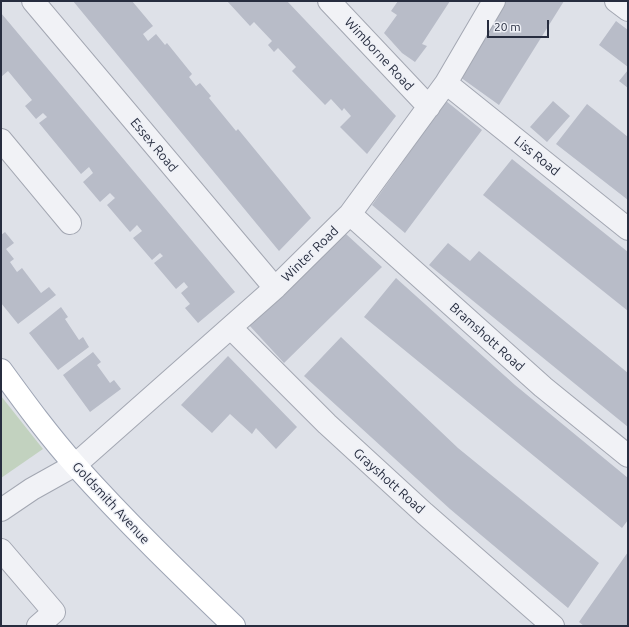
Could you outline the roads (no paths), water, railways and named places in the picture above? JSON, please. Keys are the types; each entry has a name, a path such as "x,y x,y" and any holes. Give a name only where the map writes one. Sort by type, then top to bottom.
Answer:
{"main road":[{"name":"Goldsmith Avenue","path":"1,370 30,410 75,465 153,548 234,626"}],"street":[{"name":"Essex Road","path":"32,1 275,288"},
{"name":"Wimborne Road","path":"329,1 429,107"},
{"name":"Winter Road","path":"1,510 32,488 75,465 275,288 350,214 446,83 494,1"},
{"path":"616,1 628,10"},
{"name":"Liss Road","path":"446,83 628,229"},
{"path":"1,140 8,162 70,223"},
{"name":"Bramshott Road","path":"350,214 543,387 628,456"},
{"name":"Grayshott Road","path":"231,328 327,424 424,513 553,626"},
{"path":"1,550 54,612 38,626"}]}
